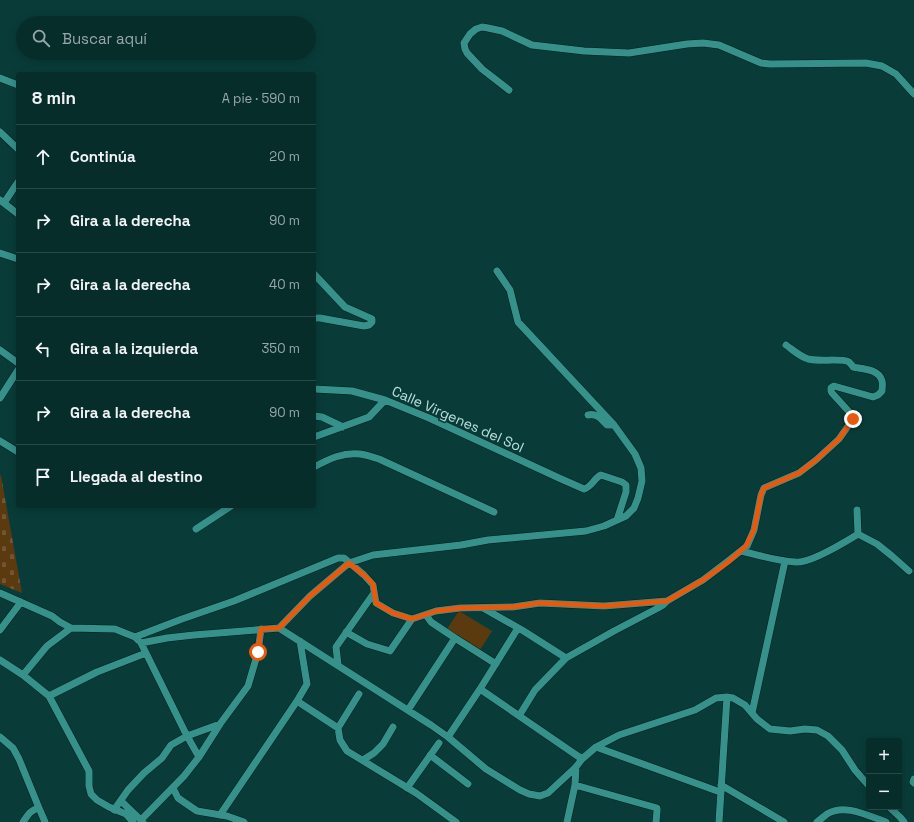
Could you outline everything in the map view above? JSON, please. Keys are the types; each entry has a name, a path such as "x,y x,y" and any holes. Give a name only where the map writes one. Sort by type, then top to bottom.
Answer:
{"street":[{"path":"509,90 482,69 464,49 464,43 470,34 476,29 482,27 502,31 532,45 584,51 629,54 687,44 703,43 718,45 761,63 866,63 882,66 896,74 914,94"},
{"path":"0,78 16,84"},
{"path":"0,132 16,148"},
{"path":"16,184 2,201 16,212"},
{"path":"0,253 16,258"},
{"path":"279,628 310,596 349,563 373,555 488,540 586,531 618,520 626,516 634,508 642,481 641,468 635,454 614,425 518,322 510,290 497,271"},
{"path":"316,276 345,307 368,316 372,319 372,322 369,325 364,326 316,318"},
{"path":"519,716 535,690 566,658 600,638 663,605 667,601 703,580 746,546 754,530 761,495 764,488 799,473 816,460 839,439 853,419 852,415 832,393 831,388 834,386 873,397 882,391 882,380 875,371 853,367 849,362 844,361 815,361 806,359 799,356 786,345"},
{"path":"0,350 16,362"},
{"path":"0,398 16,373"},
{"name":"Calle Virgenes del Sol","path":"316,389 352,391 385,400 429,418 584,489 590,486 597,477 601,475 622,482 626,485 626,492 618,520"},
{"path":"316,436 369,417 385,400"},
{"path":"588,415 592,414 598,416 607,425 614,425"},
{"path":"316,416 322,417 343,427"},
{"path":"0,441 16,451"},
{"path":"316,466 328,459 345,454 361,454 379,459 494,512"},
{"path":"196,529 228,508"},
{"path":"857,510 858,534"},
{"path":"740,551 796,563 806,561 844,543 858,534"},
{"path":"858,534 877,544 909,571"},
{"path":"135,637 234,601 338,558 344,558 373,584 376,603 393,613 412,619 436,611 460,608 513,607 540,603 604,606 667,601"},
{"path":"752,713 785,561"},
{"path":"0,593 52,616 71,628 115,629 135,637 141,643 199,757"},
{"path":"338,666 336,647 374,593"},
{"path":"0,630 21,602"},
{"path":"482,608 518,628 566,658"},
{"path":"426,615 431,622 496,664"},
{"path":"346,632 367,644 390,651 412,619"},
{"path":"23,675 47,646 71,628"},
{"path":"141,643 174,637 279,628 448,737 486,769 520,790 540,796 548,793 596,747 619,735 695,710 716,698 726,697 733,698 745,705 757,719 770,729 790,731 805,729 817,730 828,736 842,750 855,770 866,783"},
{"path":"448,737 518,628"},
{"path":"120,801 142,821 184,776 199,757 220,724 248,686 258,652 261,629"},
{"path":"408,710 455,638"},
{"path":"220,815 307,684 300,641"},
{"path":"49,696 97,672 146,653"},
{"path":"0,660 23,675 49,696 89,771 89,786 91,794 97,800 114,810 126,814 133,822"},
{"path":"480,688 582,759"},
{"path":"359,694 338,728 340,740 347,751 407,788 456,822"},
{"path":"718,822 726,697"},
{"path":"297,701 338,728"},
{"path":"114,810 128,790 144,773 162,758 171,745 187,736 220,724"},
{"path":"363,760 374,753 383,744 393,727"},
{"path":"0,738 13,748 45,821 52,822"},
{"path":"407,788 439,743"},
{"path":"596,747 721,789 784,822"},
{"path":"430,755 468,784"},
{"path":"567,822 575,785 576,767"},
{"path":"914,779 914,783"},
{"path":"575,785 657,808 656,822"},
{"path":"173,788 178,798 197,811 227,816 244,822"},
{"path":"23,822 33,809 39,808"},
{"path":"817,822 828,813 843,809 856,811 886,822"},
{"path":"892,810 904,822"}],"green space":[{"path":"0,475 1,476 22,593 0,584"},
{"path":"459,611 492,631 480,650 447,629"}],"route":[{"path":"258,652 261,629 279,628 310,596 349,563 373,584 376,603 393,613 412,619 436,611 460,608 513,607 540,603 604,606 667,601 703,580 728,562 746,546 754,530 761,495 764,488 799,473 816,460 839,439 853,419"}]}
